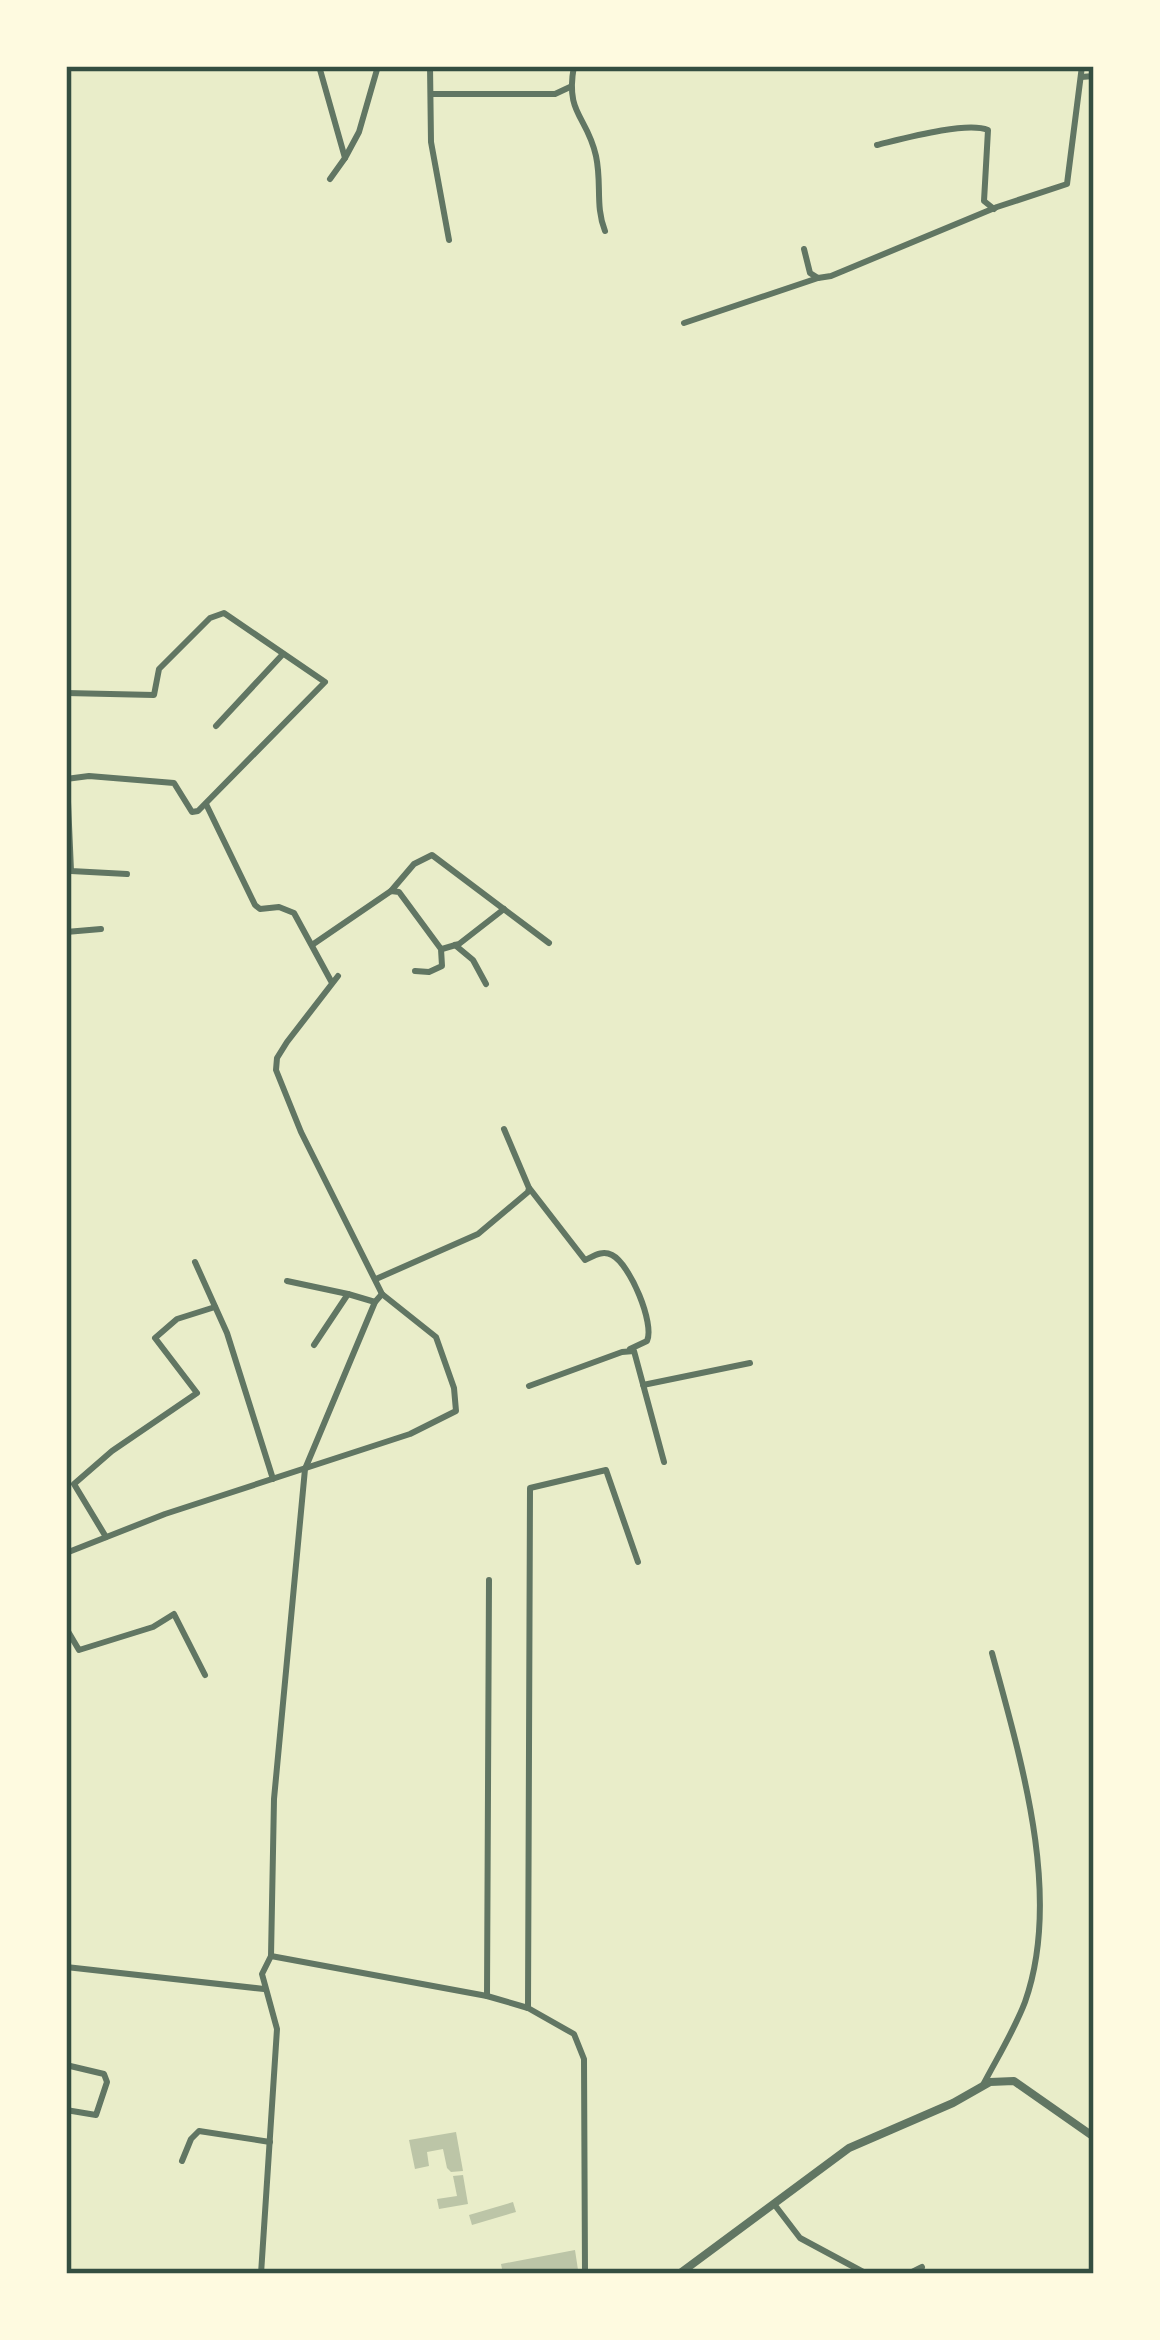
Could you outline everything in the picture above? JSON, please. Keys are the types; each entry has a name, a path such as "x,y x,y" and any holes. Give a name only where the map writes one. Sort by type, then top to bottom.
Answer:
{"street":[{"path":"320,66 345,158"},
{"path":"330,179 359,132 378,66"},
{"path":"430,66 431,142 449,240"},
{"path":"574,66 573,111 592,140 600,189 595,208 604,231"},
{"path":"684,322 863,265 1069,182 1082,66"},
{"path":"1081,77 1094,76"},
{"path":"430,94 555,94 570,87"},
{"path":"877,145 980,126 988,130 984,201 994,209"},
{"path":"804,249 810,273 818,278"},
{"path":"66,692 154,695 159,670 215,615 224,613 325,682 206,804 192,812 174,783 89,776 66,779 69,871 127,874"},
{"path":"216,726 283,654"},
{"path":"66,1553 410,1434 456,1412 454,1388 436,1337 382,1294 301,1132 276,1070 287,1042 334,979 294,913 255,905 206,804"},
{"path":"312,945 391,891 415,863 431,856 549,943"},
{"path":"391,891 408,901 442,949 438,970 415,971"},
{"path":"442,949 455,945 504,909"},
{"path":"66,932 101,929"},
{"path":"455,945 473,960 486,984"},
{"path":"504,1129 530,1188 585,1260 602,1252 622,1264 649,1317 651,1331 647,1341 630,1349 529,1386"},
{"path":"376,1279 478,1234 530,1188"},
{"path":"195,1262 227,1333 273,1479"},
{"path":"287,1281 375,1302"},
{"path":"314,1345 348,1294"},
{"path":"261,2274 277,2030 262,1974 271,1956 274,1799 304,1469 382,1294"},
{"path":"106,1537 74,1484 112,1451 197,1393 154,1338 177,1318 215,1307"},
{"path":"630,1349 664,1462"},
{"path":"643,1385 750,1363"},
{"path":"529,2008 530,1488 607,1470 638,1562"},
{"path":"487,1996 489,1580"},
{"path":"66,1628 80,1650 153,1627 174,1614 206,1675"},
{"path":"983,2085 1024,2003 1036,1956 1039,1904 1028,1798 992,1653"},
{"path":"271,1956 487,1996 529,2008 574,2033 584,2059 585,2274"},
{"path":"66,1967 264,1989"},
{"path":"66,2066 104,2074 107,2082 96,2115 66,2110"},
{"path":"679,2274 849,2148 997,2079 1014,2081 1094,2137"},
{"path":"182,2161 190,2139 199,2131 270,2142"},
{"path":"773,2204 800,2238 867,2274"},
{"path":"908,2274 922,2266"}],"building":[{"path":"456,2132 463,2171 447,2168 443,2149 427,2152 429,2166 415,2169 409,2140"},
{"path":"463,2175 468,2204 439,2209 437,2199 457,2196 453,2176"},
{"path":"513,2202 516,2212 472,2225 469,2215"},
{"path":"575,2250 578,2270 503,2274 501,2264"}]}
